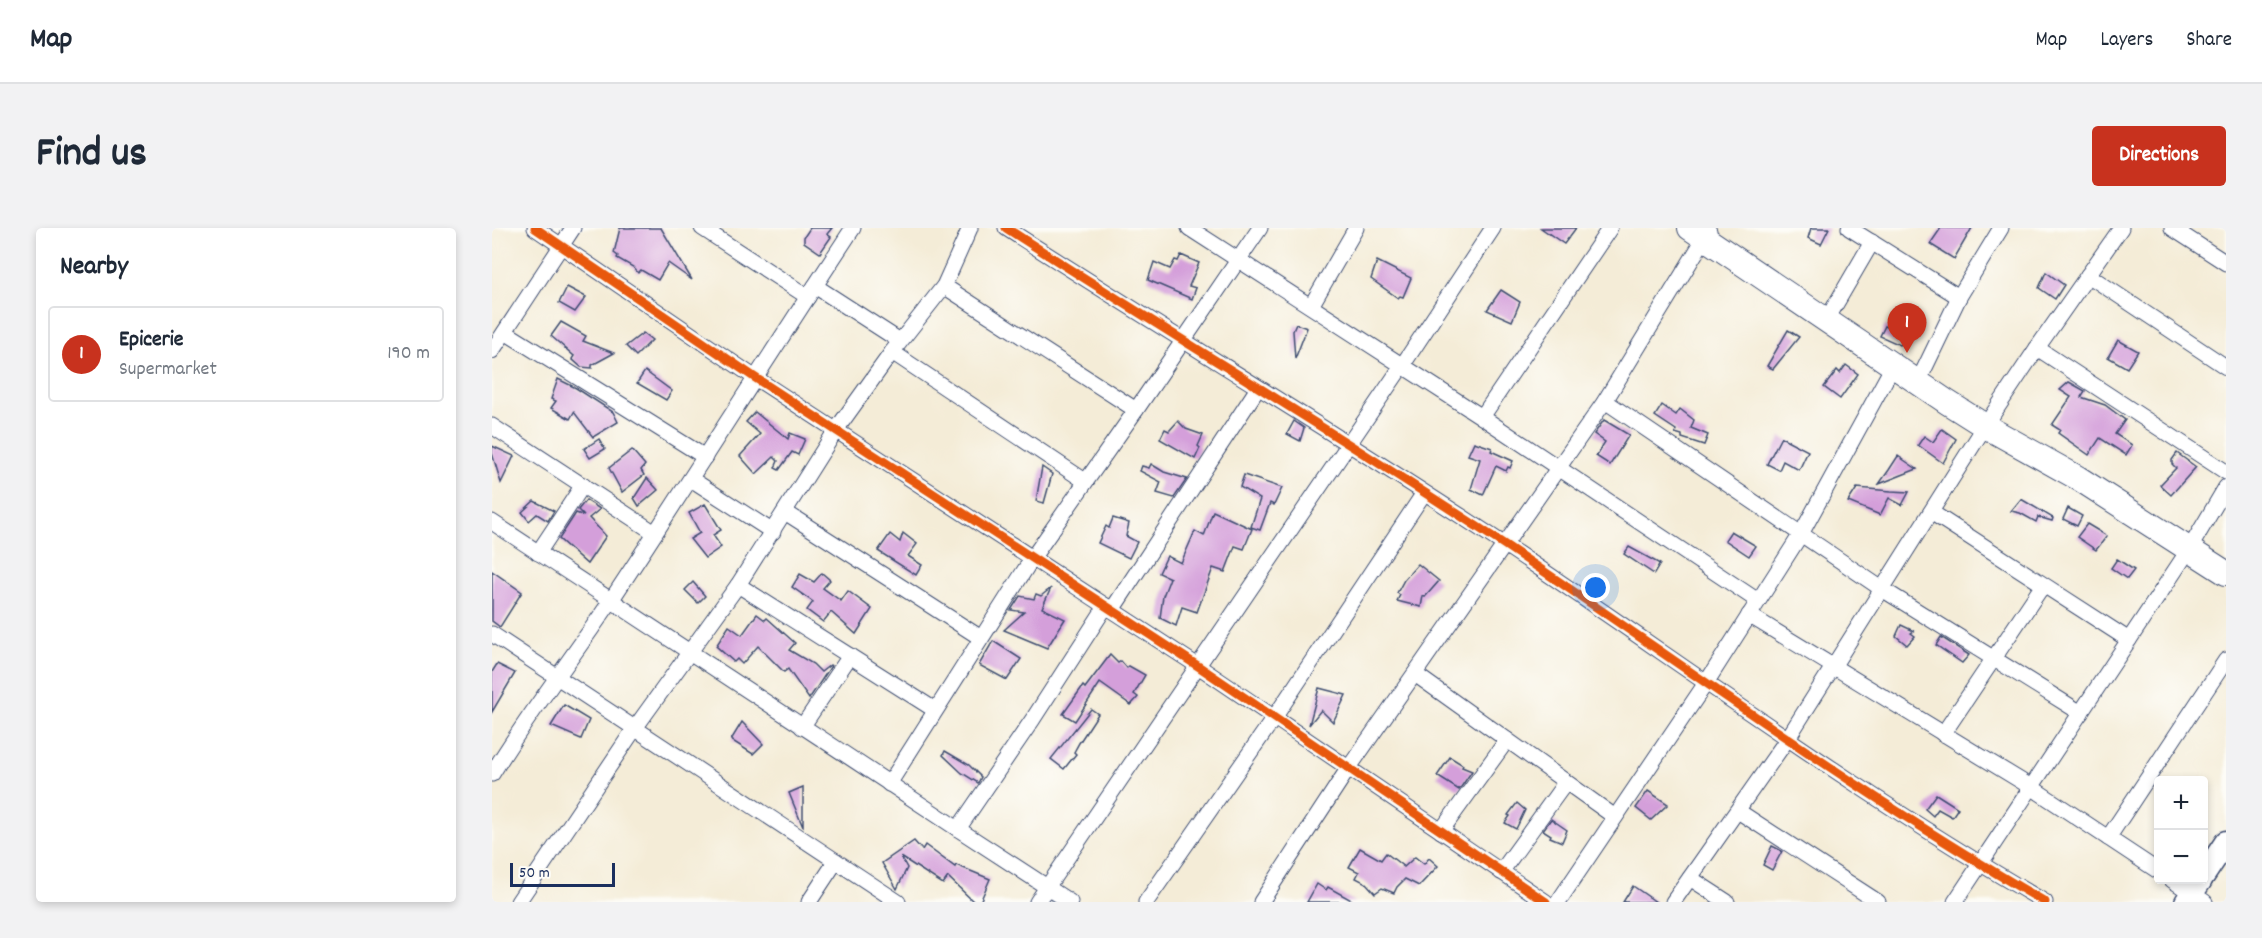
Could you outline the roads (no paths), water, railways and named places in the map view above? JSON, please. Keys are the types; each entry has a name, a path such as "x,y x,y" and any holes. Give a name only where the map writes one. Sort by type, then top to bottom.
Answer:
{"main road":[{"path":"1701,231 1826,321 1985,426 2078,478 2226,573"}],"street":[{"path":"535,228 754,377 1198,666 1546,902"},
{"path":"492,351 573,228"},
{"path":"702,228 811,292 896,346 1085,481"},
{"path":"492,774 691,479 754,377 853,228"},
{"path":"518,902 635,728 738,585 836,430 896,346 944,286 970,228"},
{"path":"1006,228 1424,493 1788,738 1980,864 2045,902"},
{"path":"1189,228 1482,417 1758,601"},
{"path":"889,784 1033,557 1260,228"},
{"path":"1311,306 1356,228"},
{"path":"1037,902 1402,366 1493,228"},
{"path":"1482,417 1610,228"},
{"path":"1849,228 1959,297"},
{"path":"1918,382 1959,297 2001,228"},
{"path":"1672,902 1788,738 1985,426 2121,228"},
{"path":"2172,228 2226,262"},
{"path":"1262,902 1348,769 1605,400 1701,231"},
{"path":"1826,321 1872,242"},
{"path":"2088,274 2226,367"},
{"path":"944,286 1136,410"},
{"path":"505,332 705,457"},
{"path":"2037,348 2226,472"},
{"path":"1558,902 1706,683 1801,534 1893,366"},
{"path":"958,829 1258,388"},
{"path":"1605,400 1882,589 2081,713"},
{"path":"492,426 655,533"},
{"path":"691,479 773,532"},
{"path":"538,553 583,485"},
{"path":"1955,902 2190,548 2226,487"},
{"path":"1146,902 1274,718 1424,493"},
{"path":"785,512 981,638"},
{"path":"1931,512 2129,640"},
{"path":"492,522 1070,902"},
{"path":"738,585 935,710"},
{"path":"1943,734 2043,585"},
{"path":"1749,615 2031,787 2154,868"},
{"path":"492,634 898,902"},
{"path":"802,727 850,656"},
{"path":"2108,838 2226,660"},
{"path":"1415,674 1616,817"},
{"path":"1441,831 1507,740"},
{"path":"492,743 505,752"},
{"path":"1501,872 1566,782"},
{"path":"1738,811 1878,902"},
{"path":"2197,890 2226,842"},
{"path":"809,902 836,861"},
{"path":"1690,878 1727,902"}],"place":[{"name":"Epicerie","path":"1907,353"}]}
